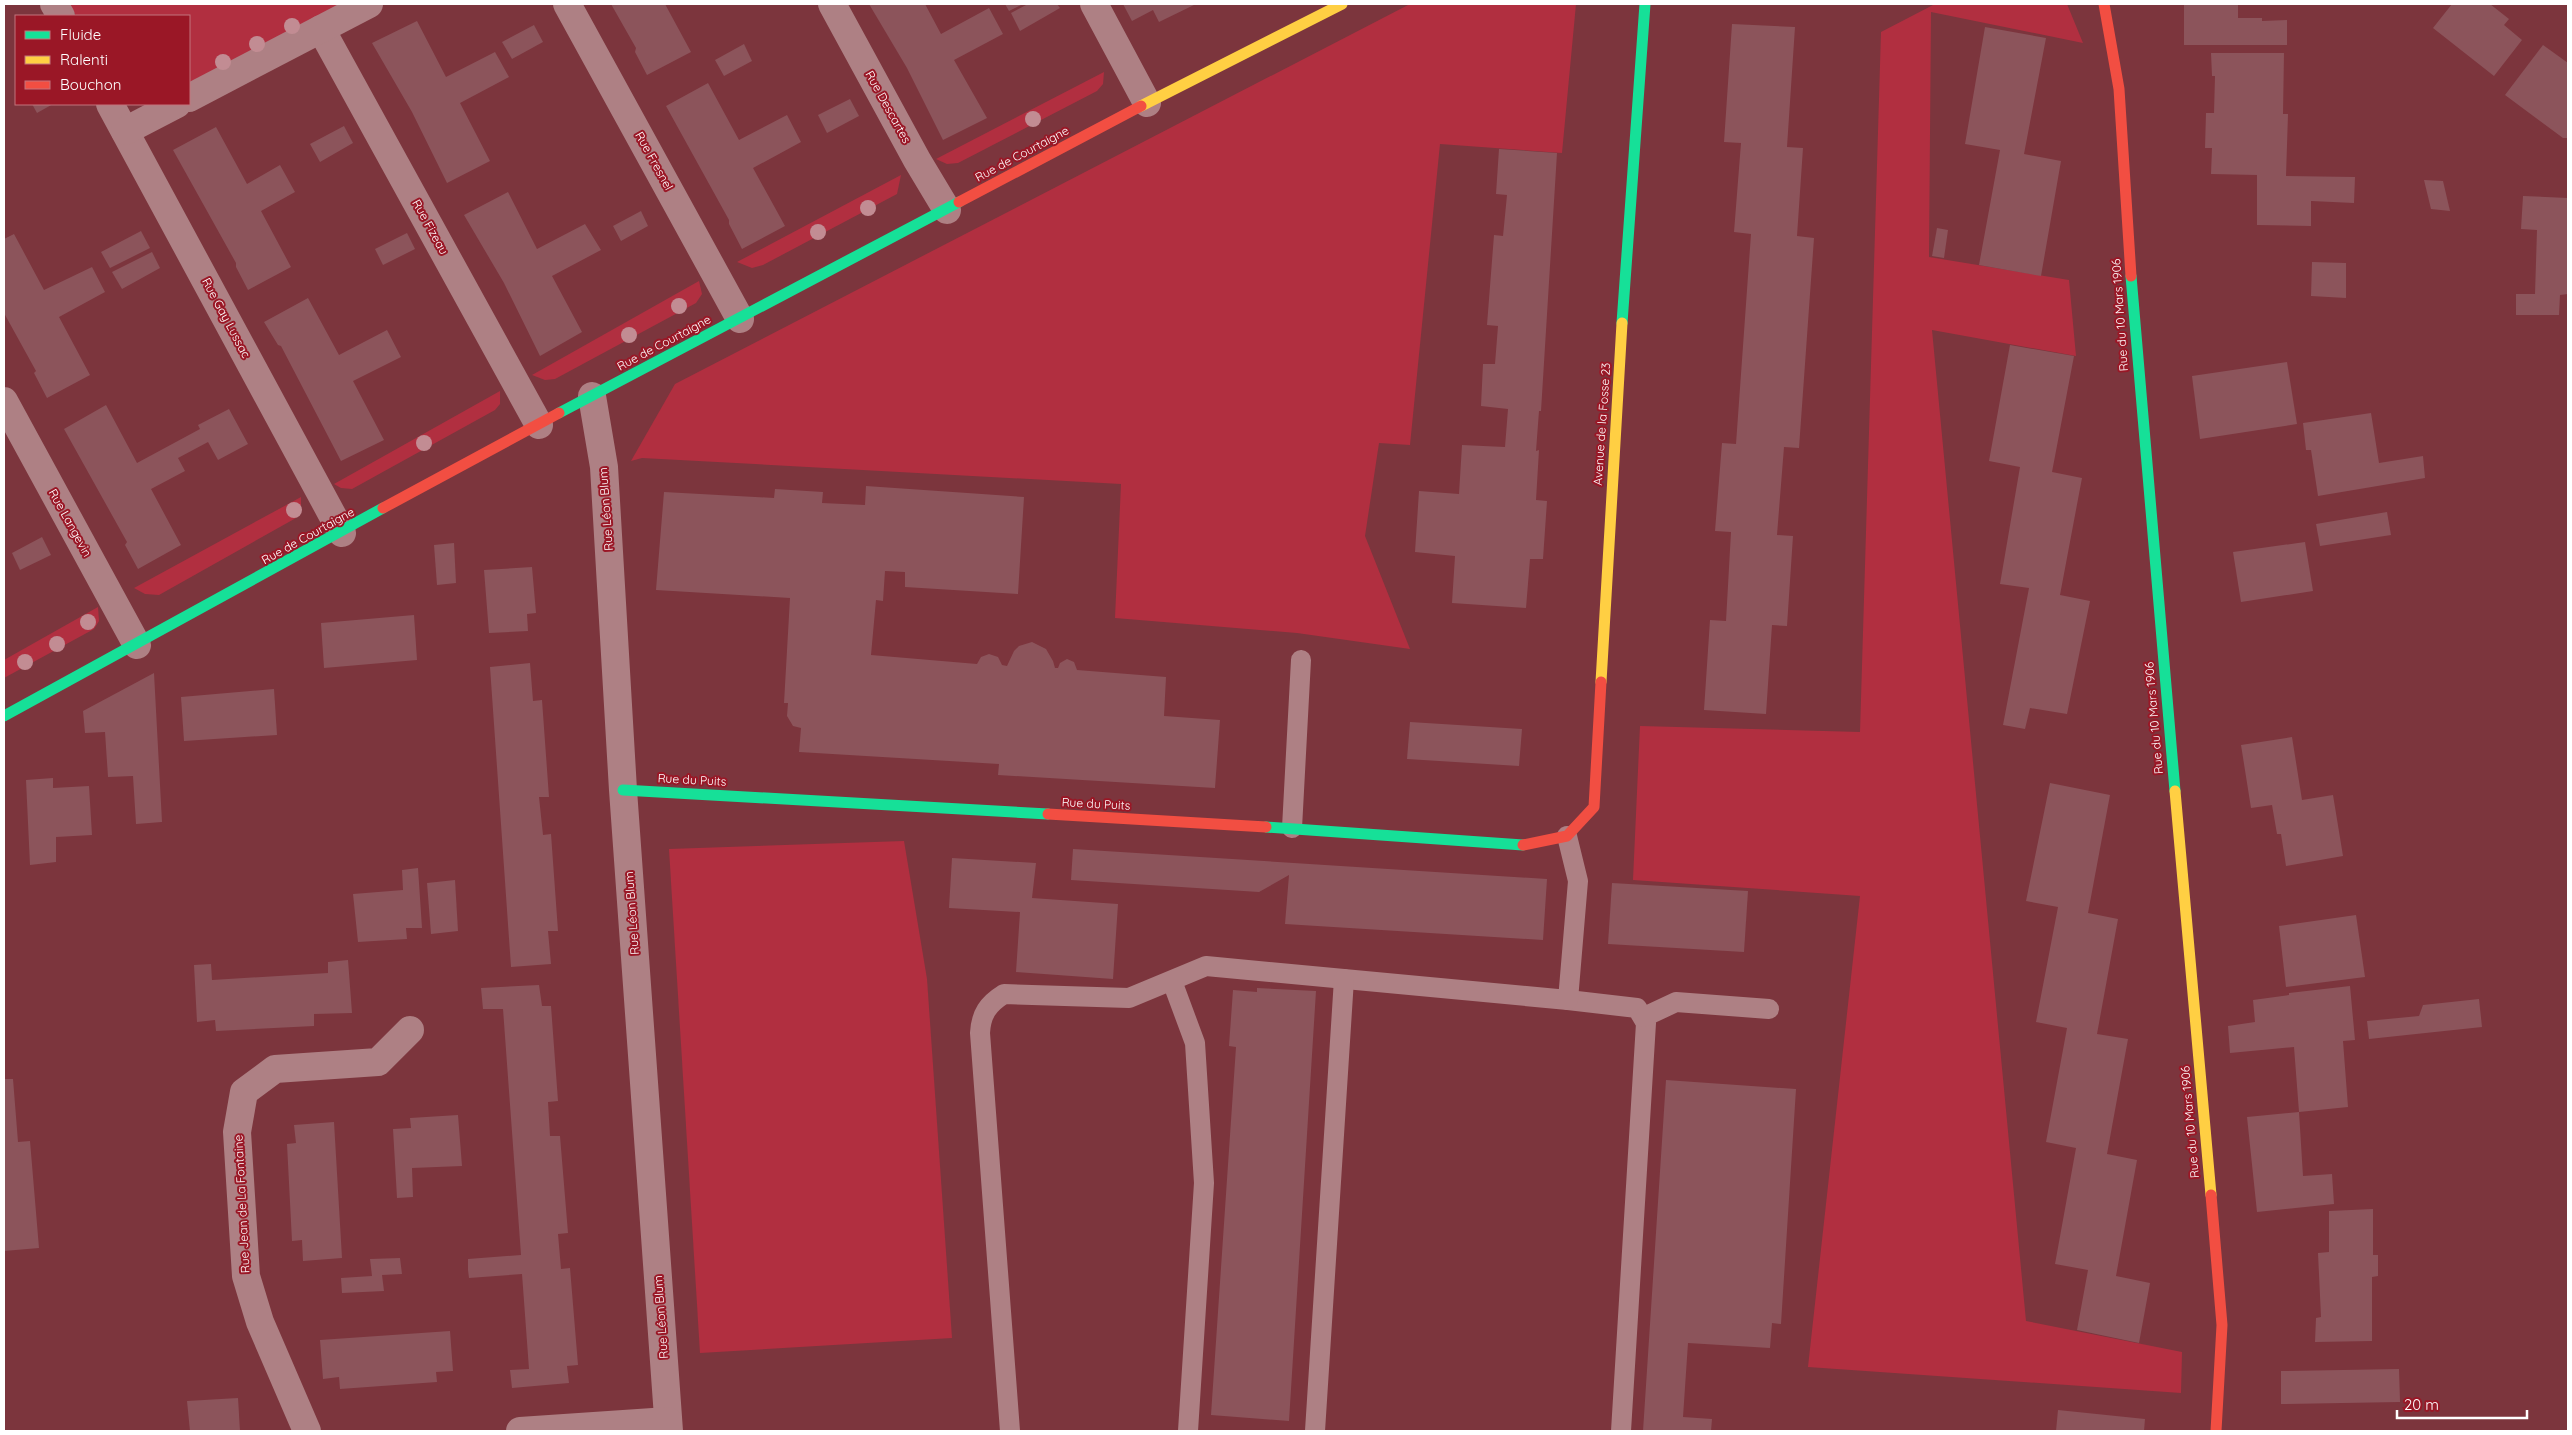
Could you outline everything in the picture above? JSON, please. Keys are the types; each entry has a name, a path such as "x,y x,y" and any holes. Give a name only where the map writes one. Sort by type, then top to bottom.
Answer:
{"street":[{"path":"54,4 60,15"},
{"path":"190,97 369,4"},
{"name":"Rue Fresnel","path":"568,4 740,319"},
{"name":"Rue Descartes","path":"832,4 917,160 947,210"},
{"path":"1094,4 1147,103"},
{"name":"Rue de Courtaigne","path":"4,716 592,396 1147,103 1342,4"},
{"name":"Avenue de la Fosse 23","path":"1566,836 1594,807 1614,445 1645,4"},
{"name":"Rue du 10 Mars 1906","path":"2104,4 2119,88 2134,315 2222,1325 2216,1431"},
{"name":"Rue Fizeau","path":"321,29 538,425"},
{"name":"Rue Gay Lussac","path":"111,105 342,533"},
{"path":"125,131 175,105"},
{"name":"Rue Léon Blum","path":"592,396 604,467 623,790 669,1426"},
{"name":"Rue Langevin","path":"4,401 137,644"},
{"name":"Rue du Puits","path":"623,790 1292,828 1530,845 1566,836"},
{"name":"Rue Jean de La Fontaine","path":"307,1431 260,1322 246,1276 237,1132 244,1092 275,1069 378,1062 410,1030"},
{"path":"520,1431 669,1426"}],"lane":[{"path":"1292,828 1301,660"},
{"path":"1566,836 1578,881 1568,1000"},
{"path":"1010,1431 981,1020 990,1003 1004,994 1129,998 1206,966 1638,1008 1644,1016 1646,1023 1621,1431"},
{"path":"1315,1431 1344,979"},
{"path":"1172,981 1195,1043 1204,1183 1188,1431"},
{"path":"1644,1016 1676,1002 1769,1009"}],"shaded area":[{"path":"69,4 343,4 190,87 190,15 75,15"},
{"path":"1410,4 1576,4 1562,153 1440,144 1410,445 1379,443 1365,536 1410,649 1297,633 1115,618 1121,484 642,458 631,461 675,384"},
{"path":"1935,4 2067,4 2083,43 1931,12 1929,257 2069,280 2076,356 1932,330 2026,1321 2182,1352 2181,1393 1808,1367 1860,896 1633,880 1640,726 1860,732 1881,32"},
{"path":"1104,72 1103,84 1097,91 958,163 947,164 936,159"},
{"path":"901,175 897,194 763,265 752,268 737,262"},
{"path":"699,281 702,294 696,303 555,379 545,380 532,375"},
{"path":"500,391 500,404 495,410 352,489 341,488 334,484"},
{"path":"301,497 301,511 296,518 159,595 145,594 134,588"},
{"path":"98,607 99,621 94,629 4,678 4,660"},
{"path":"904,841 927,979 952,1338 700,1353 669,849"}],"building":[{"path":"611,4 665,4 691,52 647,75 635,52 636,48"},
{"path":"869,4 925,4 941,34 989,8 1003,34 954,60 987,118 943,140 907,68"},
{"path":"1005,4 1023,4 1009,11"},
{"path":"1028,4 1057,4 1060,8 1020,31 1011,13"},
{"path":"1123,4 1196,4 1159,22 1153,10 1132,21"},
{"path":"2184,4 2238,4 2238,18 2262,18 2262,21 2287,20 2287,45 2184,45"},
{"path":"2452,4 2490,4 2509,19 2504,25 2522,40 2494,76 2433,28"},
{"path":"417,21 446,77 495,52 509,77 460,103 490,161 447,183 412,112 372,43"},
{"path":"1732,24 1795,27 1787,147 1803,148 1797,236 1814,238 1799,448 1784,447 1777,535 1793,536 1787,626 1772,625 1766,714 1704,710 1710,620 1726,621 1731,532 1715,531 1722,443 1736,444 1751,234 1734,232 1741,143 1724,142"},
{"path":"534,25 543,42 512,59 502,42"},
{"path":"1985,27 2046,38 2024,154 2061,161 2041,276 1979,265 2000,150 1965,144"},
{"path":"744,44 752,61 724,76 715,60"},
{"path":"2543,45 2568,63 2568,138 2563,138 2505,95"},
{"path":"2211,53 2284,53 2283,114 2288,114 2286,176 2355,177 2354,203 2311,201 2311,226 2257,225 2257,175 2211,174 2212,148 2205,148 2206,113 2214,113 2215,76 2212,76"},
{"path":"708,83 739,140 787,115 801,142 753,168 785,226 742,249 729,224 729,220 666,106"},
{"path":"850,99 859,116 827,133 818,115"},
{"path":"33,105 51,105 37,113"},
{"path":"344,126 353,143 320,162 310,144"},
{"path":"216,127 247,184 280,165 295,192 261,211 291,267 248,290 236,267 236,263 173,150"},
{"path":"1499,149 1557,153 1541,411 1539,411 1536,451 1539,450 1536,500 1547,501 1543,559 1530,559 1526,608 1452,603 1455,556 1415,552 1419,491 1459,494 1462,445 1505,447 1508,409 1481,406 1483,364 1495,364 1498,326 1487,325 1494,235 1503,236 1507,195 1496,194"},
{"path":"2424,180 2443,181 2450,211 2431,209"},
{"path":"508,192 537,249 585,224 601,250 552,276 582,332 540,356 504,283 464,215"},
{"path":"2523,196 2568,198 2568,294 2560,295 2559,315 2516,315 2516,294 2535,294 2537,230 2521,229"},
{"path":"641,211 648,226 621,241 613,226"},
{"path":"1937,228 1948,230 1944,258 1932,256"},
{"path":"141,231 150,248 110,268 101,252"},
{"path":"407,233 415,249 383,265 375,249"},
{"path":"14,234 44,290 92,267 105,292 59,317 90,375 47,398 34,373 36,371 4,313 4,239"},
{"path":"152,252 160,268 122,289 112,272"},
{"path":"2312,262 2346,263 2346,298 2311,296"},
{"path":"308,298 339,355 387,330 401,357 353,381 384,440 341,461 281,346 278,345 264,322"},
{"path":"2010,345 2074,356 2052,472 2082,478 2060,595 2090,601 2067,714 2030,708 2025,729 2003,725 2029,588 2000,584 2020,467 1989,461"},
{"path":"2287,362 2297,424 2200,439 2192,376"},
{"path":"106,405 137,463 200,429 198,425 229,409 248,444 218,460 208,442 178,458 185,471 151,489 181,545 138,569 125,545 127,542 64,429"},
{"path":"2371,413 2379,463 2423,456 2425,478 2318,496 2311,450 2306,450 2303,423"},
{"path":"866,486 1024,497 1018,594 905,587 905,572 885,571 883,601 876,600 871,655 977,664 981,657 989,654 998,657 1002,665 1007,666 1014,651 1019,646 1032,642 1046,649 1055,668 1058,668 1060,663 1067,659 1074,662 1077,670 1166,677 1164,716 1220,720 1215,788 998,775 999,764 799,752 801,728 793,726 787,716 788,703 784,703 790,598 656,590 664,492 774,498 775,489 823,492 822,503 865,505"},
{"path":"2387,512 2391,535 2320,546 2316,524"},
{"path":"42,537 51,555 20,570 12,553"},
{"path":"2305,542 2313,591 2241,602 2233,552"},
{"path":"454,543 456,583 437,585 434,545"},
{"path":"532,567 536,613 527,614 528,631 489,633 484,570"},
{"path":"414,615 417,660 324,668 321,623"},
{"path":"530,663 533,701 542,700 549,797 539,797 543,835 551,834 558,931 548,931 551,964 511,967 490,667"},
{"path":"154,673 162,822 136,824 133,776 108,777 105,732 85,733 83,711"},
{"path":"274,689 277,735 184,741 181,697"},
{"path":"1410,722 1522,729 1519,766 1407,759"},
{"path":"2292,737 2302,800 2333,795 2343,856 2286,866 2281,834 2277,834 2272,805 2251,808 2241,745"},
{"path":"53,778 53,788 89,786 92,835 56,837 56,862 30,865 26,780"},
{"path":"2050,783 2110,795 2088,913 2118,919 2097,1034 2128,1039 2107,1154 2137,1160 2116,1276 2150,1283 2139,1343 2077,1330 2088,1270 2055,1264 2076,1148 2046,1142 2067,1028 2036,1022 2058,907 2026,901"},
{"path":"1073,849 1547,879 1543,940 1285,924 1289,875 1259,892 1071,880"},
{"path":"952,858 1036,863 1032,898 1118,904 1113,979 1016,972 1020,912 949,908"},
{"path":"418,868 422,928 406,928 407,939 358,942 353,894 403,890 402,870"},
{"path":"455,880 458,931 431,934 427,883"},
{"path":"1612,883 1748,891 1744,952 1608,944"},
{"path":"2356,915 2365,977 2286,987 2279,926"},
{"path":"348,960 352,1013 314,1014 314,1026 216,1031 215,1020 197,1022 194,965 211,964 212,980 328,973 328,962"},
{"path":"539,985 542,1006 551,1006 558,1101 548,1102 550,1136 560,1136 568,1233 558,1234 561,1269 570,1268 578,1365 567,1366 569,1383 512,1388 510,1370 529,1369 522,1274 469,1278 468,1270 468,1259 521,1255 503,1009 483,1009 481,988"},
{"path":"2350,986 2355,1040 2343,1041 2348,1107 2299,1112 2294,1047 2230,1053 2228,1026 2255,1022 2253,1000 2289,995 2289,993"},
{"path":"1257,988 1316,991 1289,1421 1211,1415 1236,1047 1229,1046 1233,990 1257,992"},
{"path":"2479,999 2482,1027 2369,1039 2367,1021 2419,1016 2423,1005"},
{"path":"4,1079 13,1079 18,1142 30,1141 39,1248 4,1251"},
{"path":"1666,1080 1796,1089 1781,1324 1772,1323 1770,1348 1688,1343 1683,1417 1712,1419 1711,1431 1643,1431"},
{"path":"2299,1112 2303,1176 2332,1174 2334,1204 2257,1212 2247,1117"},
{"path":"458,1115 462,1166 412,1168 413,1197 397,1198 393,1129 411,1128 410,1118"},
{"path":"334,1122 342,1258 303,1261 302,1240 292,1241 287,1144 296,1143 294,1125"},
{"path":"2373,1209 2373,1255 2378,1255 2378,1276 2372,1277 2372,1341 2315,1342 2316,1318 2321,1317 2318,1253 2329,1252 2329,1211"},
{"path":"400,1258 402,1274 382,1275 384,1291 342,1293 341,1278 372,1276 370,1259"},
{"path":"450,1331 453,1371 436,1372 437,1382 340,1389 339,1377 323,1379 320,1340"},
{"path":"2399,1369 2400,1402 2281,1404 2281,1371"},
{"path":"238,1398 240,1431 190,1431 187,1401"},
{"path":"2058,1410 2145,1419 2144,1431 2056,1431"}],"traffic: fast":[{"path":"1622,323 1645,4"},
{"path":"559,413 959,202"},
{"path":"2131,276 2175,791"},
{"path":"4,716 383,508"},
{"path":"623,790 1048,814"},
{"path":"1266,827 1523,845"}],"traffic: slow":[{"path":"1141,106 1342,4"},
{"path":"1601,682 1622,323"},
{"path":"2175,791 2211,1195"}],"traffic: jam":[{"path":"2104,4 2119,89 2131,276"},
{"path":"959,202 1141,106"},
{"path":"383,508 559,413"},
{"path":"1523,845 1567,836 1594,807 1601,682"},
{"path":"1048,814 1266,827"},
{"path":"2211,1195 2222,1325 2216,1431"}]}
